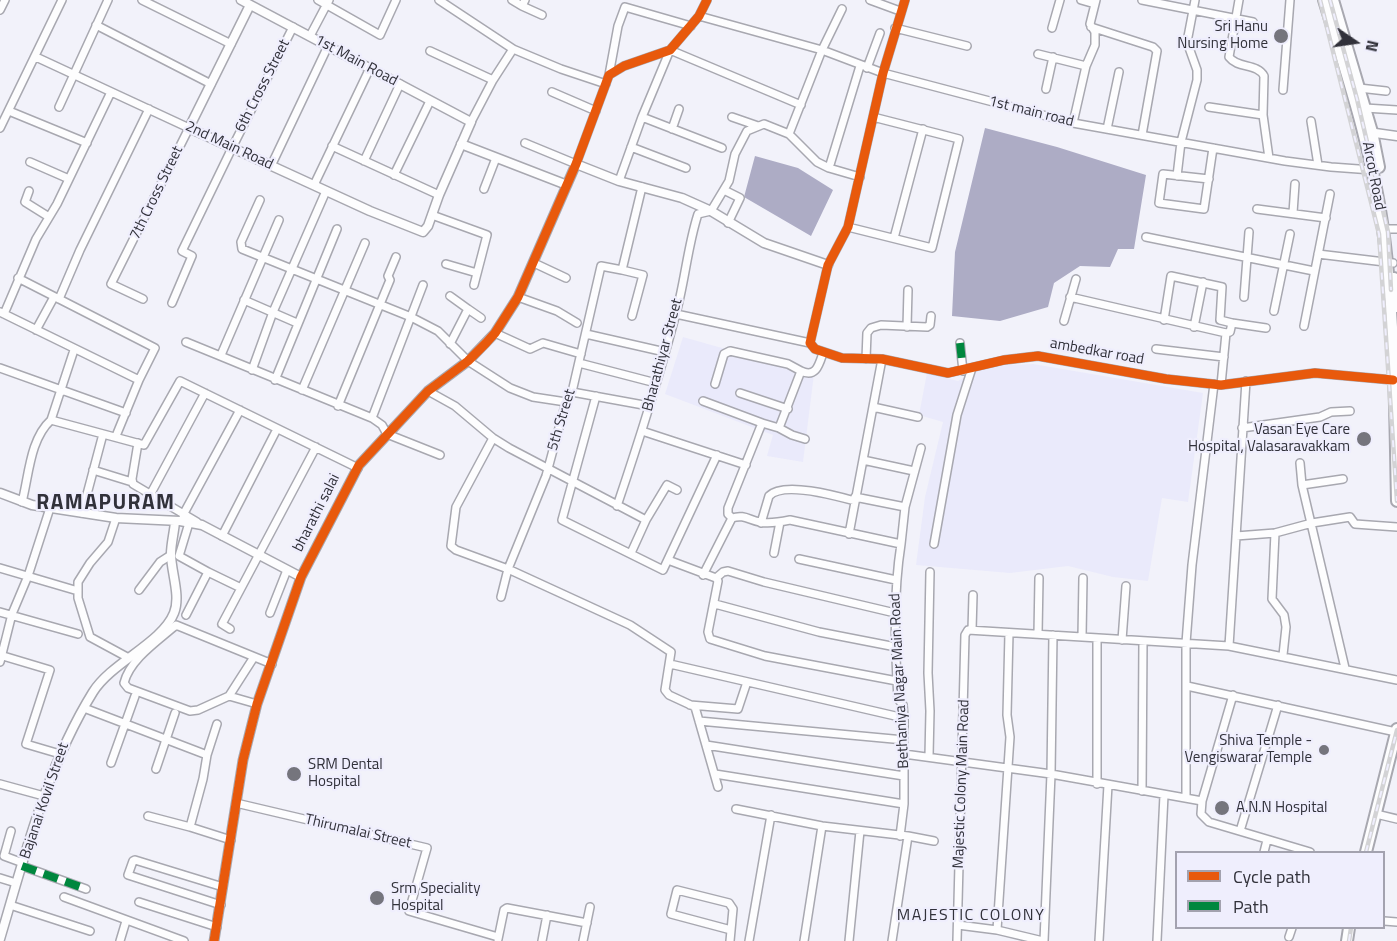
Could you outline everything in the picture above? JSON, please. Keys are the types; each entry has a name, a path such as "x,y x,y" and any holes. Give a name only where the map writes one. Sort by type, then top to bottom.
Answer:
{"main road":[{"name":"Arcot Road","path":"1324,0 1361,104 1393,229 1390,263 1397,501"},
{"name":"Arcot Road","path":"1333,0 1359,88 1361,104"},
{"name":"Arcot Road","path":"1368,132 1372,170 1397,307"},
{"path":"1370,851 1397,730"},
{"path":"1366,851 1397,758"}],"street":[{"path":"0,10 5,0"},
{"path":"0,128 62,0"},
{"path":"59,107 108,0"},
{"path":"142,0 231,44"},
{"name":"1st Main Road","path":"241,0 471,122"},
{"path":"318,0 327,2 380,35 396,0"},
{"path":"439,0 513,49 561,69 606,84"},
{"path":"512,0 523,3 542,15"},
{"path":"619,181 670,50 699,16 707,0"},
{"path":"870,0 900,11"},
{"path":"676,314 810,343 828,265 848,226 883,73 905,0"},
{"path":"1052,28 1060,0"},
{"path":"1073,123 1086,66 1096,38 1091,27 1095,2 1081,0"},
{"path":"1142,0 1193,12 1253,22"},
{"path":"1177,176 1181,142 1197,80 1197,69 1187,42 1195,0"},
{"path":"1239,0 1229,57 1235,64 1262,72 1264,76 1263,115 1269,158"},
{"path":"1283,90 1290,0"},
{"path":"310,36 327,2"},
{"name":"7th Cross Street","path":"143,299 111,284 250,5"},
{"path":"576,164 609,75 618,26 625,7 691,26"},
{"path":"789,134 822,50 842,9"},
{"name":"1st main road","path":"699,16 822,50 883,73 1073,123 1269,158 1372,170"},
{"path":"96,25 211,84"},
{"name":"6th Cross Street","path":"172,303 192,256 182,251 293,27"},
{"path":"1091,27 1153,47 1157,51 1142,135"},
{"path":"895,28 967,46"},
{"path":"829,168 864,67 880,33"},
{"path":"272,166 328,46"},
{"path":"474,285 487,235 432,215 471,122 493,80 513,49"},
{"path":"609,75 624,66 670,50 801,105"},
{"path":"430,51 493,80"},
{"path":"1038,54 1086,66"},
{"name":"2nd Main Road","path":"36,57 370,211 423,232 432,215"},
{"path":"1046,88 1053,57"},
{"path":"314,185 370,68"},
{"path":"1107,129 1119,72"},
{"path":"364,161 400,84"},
{"path":"1359,88 1386,91"},
{"path":"111,92 50,217 36,239 2,313 139,380"},
{"path":"552,92 596,111"},
{"path":"394,175 430,100"},
{"path":"1361,104 1397,110"},
{"path":"1209,106 1263,115"},
{"path":"36,330 57,298 149,109"},
{"path":"672,129 679,109"},
{"path":"9,111 87,143"},
{"path":"642,117 722,148"},
{"path":"732,117 758,126 771,126 789,134 817,162 860,177"},
{"path":"848,226 933,248 959,139 873,117"},
{"path":"1311,121 1318,165"},
{"path":"711,211 729,181 735,154 747,131 758,126"},
{"path":"894,238 923,129"},
{"path":"1368,132 1397,136"},
{"path":"461,144 567,184"},
{"path":"525,144 619,181 682,198 711,211 764,243 828,265"},
{"path":"332,146 439,195"},
{"path":"632,147 686,168"},
{"path":"1209,179 1163,174 1158,203 1204,209 1209,179 1213,148"},
{"path":"484,189 496,158"},
{"path":"30,162 69,179"},
{"name":"bharathi salai","path":"214,941 243,760 257,704 301,577 358,468 428,392 468,361 495,333 518,297 576,164"},
{"path":"1293,213 1295,184"},
{"path":"632,316 643,275 622,270 642,187"},
{"path":"724,190 740,198 728,222"},
{"path":"29,191 25,202 50,217"},
{"path":"252,370 273,312 326,191"},
{"path":"1304,326 1330,194"},
{"path":"260,200 240,245 242,249 380,304 438,331 468,361 510,388 533,397 566,402"},
{"path":"1257,209 1326,218"},
{"name":"Bharathiyar Street","path":"617,506 642,431 676,314 698,214 711,211"},
{"path":"221,355 279,220"},
{"path":"275,380 337,229"},
{"path":"1244,297 1249,232"},
{"path":"1274,311 1290,234"},
{"path":"1146,237 1314,271"},
{"path":"302,390 365,243"},
{"path":"1318,254 1390,263"},
{"path":"338,406 390,280 388,276 396,256"},
{"path":"534,263 566,278"},
{"path":"446,264 477,273"},
{"name":"5th Street","path":"501,597 508,569 548,468 566,402 572,392 601,266 622,270"},
{"path":"1164,320 1171,276 1222,287 1220,320 1266,328"},
{"path":"18,278 155,348 116,436"},
{"path":"1064,321 1076,279"},
{"path":"1194,327 1203,282"},
{"path":"372,418 423,285"},
{"path":"906,327 908,290"},
{"path":"450,296 481,318"},
{"path":"518,297 557,311 577,323"},
{"path":"1070,297 1226,333 1230,332 1232,322"},
{"path":"244,300 297,323"},
{"path":"450,344 468,309"},
{"path":"866,359 867,333 871,328 881,326 929,327 931,316"},
{"path":"495,333 530,349 543,343 581,354"},
{"path":"586,333 665,352"},
{"path":"1186,798 1186,644 1192,565 1226,333"},
{"path":"186,342 372,418 382,425 387,434 440,454"},
{"name":"ambedkar road","path":"810,343 823,353 842,358 882,360 948,374 1004,360 1038,356 1166,379 1217,384 1315,373 1393,380"},
{"path":"960,343 963,371"},
{"path":"1156,349 1224,357"},
{"path":"22,502 37,438 42,428 51,420 74,350"},
{"path":"715,384 724,354 730,351 788,364 807,374 817,369 823,353"},
{"path":"849,534 882,360"},
{"path":"579,363 656,383"},
{"path":"0,368 126,413"},
{"path":"933,544 957,415 972,368"},
{"path":"779,429 801,371"},
{"path":"51,420 144,445 180,381 358,468"},
{"path":"1229,646 1246,381"},
{"path":"428,392 455,406 493,438 573,483 646,520"},
{"path":"572,392 649,406"},
{"path":"150,495 205,393"},
{"path":"740,393 788,408"},
{"path":"596,396 562,520 663,570 717,455"},
{"path":"703,401 805,439"},
{"path":"873,407 918,417"},
{"path":"183,514 240,410"},
{"path":"1242,428 1320,417 1331,412 1350,411"},
{"path":"732,518 728,514 728,508 762,423"},
{"path":"222,536 277,429"},
{"path":"642,431 746,465"},
{"path":"82,513 103,434"},
{"path":"493,438 456,507 452,546 456,550 508,569 630,625 671,652 666,693 694,707 718,787"},
{"path":"132,482 138,443"},
{"path":"230,629 222,624 315,447"},
{"name":"Bethaniya Nagar Main Road","path":"892,941 904,836 904,718 903,705 898,699 896,580 905,507 921,448"},
{"path":"862,460 914,471"},
{"path":"1300,463 1302,485 1345,668"},
{"path":"93,470 132,482 202,525 301,577"},
{"path":"1302,485 1342,479"},
{"path":"631,553 646,520 667,485 677,490"},
{"path":"761,523 769,496 779,489 829,494 905,507"},
{"path":"0,494 22,502 82,513 202,525"},
{"path":"50,508 28,576 12,614 1,657 50,670 26,744 60,754"},
{"path":"703,575 732,518 741,515 761,523 790,520 901,544"},
{"path":"1236,536 1275,533 1312,523 1350,517 1355,524 1397,527"},
{"path":"116,518 108,542 80,577 78,591 90,637 127,657"},
{"name":"Bajanai Kovil Street","path":"0,939 2,926 44,796 60,754 84,708 94,690 127,657 165,626 175,611 171,555 175,522"},
{"path":"774,553 780,522"},
{"path":"189,523 179,556 241,588"},
{"path":"1275,533 1272,599 1284,615 1286,627 1283,656"},
{"path":"139,591 160,562 171,555"},
{"path":"668,560 716,578"},
{"path":"799,560 896,580"},
{"path":"0,568 78,591"},
{"path":"270,613 288,570"},
{"path":"716,578 728,571 764,582 895,613"},
{"path":"186,615 207,572"},
{"path":"929,756 930,572"},
{"path":"716,578 718,581 715,604 708,632 708,637 713,640 765,656 897,681"},
{"path":"1038,634 1039,578"},
{"path":"1082,637 1083,578"},
{"path":"1122,640 1126,586"},
{"name":"Majestic Colony Main Road","path":"957,941 966,635 971,630 973,595"},
{"path":"715,604 819,632 896,647"},
{"path":"0,612 78,634"},
{"path":"254,657 229,696 198,710 190,711 128,688 124,683 127,673 147,650 176,625 272,664"},
{"path":"971,630 1229,646 1345,668 1397,681"},
{"path":"997,930 1010,737 1006,715 1010,633"},
{"path":"957,925 997,930 1043,941 1051,774 1053,635"},
{"path":"1097,638 1097,784"},
{"path":"1142,791 1143,641"},
{"path":"670,664 904,718"},
{"path":"690,705 738,709 747,682"},
{"path":"1186,686 1397,730"},
{"path":"1233,695 1202,801 1201,814 1209,822 1306,851"},
{"path":"111,763 135,696"},
{"path":"229,696 257,704"},
{"path":"1240,831 1278,705"},
{"path":"84,708 207,755"},
{"path":"156,769 175,713"},
{"path":"699,720 904,741"},
{"path":"190,827 207,755 217,724"},
{"path":"706,745 904,776"},
{"path":"904,754 1051,774 1202,801"},
{"path":"715,774 904,804"},
{"path":"0,784 44,796"},
{"path":"1099,941 1108,785"},
{"path":"1156,941 1164,795"},
{"name":"Thirumalai Street","path":"236,803 427,848 409,911 498,939"},
{"path":"736,809 822,826 934,841"},
{"path":"1379,814 1397,819"},
{"path":"749,941 771,815"},
{"path":"148,816 231,840"},
{"path":"804,941 822,826"},
{"path":"11,831 4,856 86,889"},
{"path":"849,941 861,831"},
{"path":"1264,851 1267,840"},
{"path":"220,905 129,875 135,860 223,887"},
{"path":"0,878 16,884"},
{"path":"730,941 733,909 729,903 677,890 671,914 731,930"},
{"path":"64,897 166,938 184,941"},
{"path":"139,902 217,927"},
{"path":"10,905 90,932"},
{"path":"583,941 590,907"},
{"path":"498,939 505,909 587,923"},
{"path":"542,941 548,915"},
{"path":"120,941 126,921"},
{"path":"1289,937 1291,929"},
{"path":"0,939 8,941"}],"shaded area":[{"path":"985,128 1057,147 1146,175 1134,249 1118,249 1110,267 1080,266 1054,283 1048,307 1000,321 952,316 955,252"},
{"path":"755,156 798,168 833,190 811,236 744,197"},
{"path":"683,337 814,374 803,462 767,456 773,435 665,394"},
{"path":"1033,364 1203,393 1188,502 1162,498 1148,581 1113,577 1068,566 1010,573 916,565 925,497 943,422 919,415 927,373 958,381 985,366"}],"railway":[{"path":"1320,0 1379,234 1397,501"},
{"path":"1330,0 1357,99 1388,232 1391,290"},
{"path":"1366,851 1397,730"},
{"path":"1349,941 1351,929"}],"marked path":[{"path":"960,343 963,371"},
{"path":"22,866 86,889"}],"cycle path":[{"path":"214,941 243,760 257,704 301,577 359,465 428,391 468,361 495,333 518,297 576,164 609,75 624,66 670,50 699,16 707,0"},
{"path":"905,0 883,73 848,227 828,265 810,343 815,349 842,358 882,359 948,373 1004,360 1038,356 1166,379 1221,385 1315,373 1393,380"}],"place":[{"name":"Sri Hanu Nursing Home","path":"1281,36"},
{"name":"Vasan Eye Care Hospital, Valasaravakkam","path":"1364,439"},
{"name":"Shiva Temple - Vengiswarar Temple","path":"1324,750"},
{"name":"SRM Dental Hospital","path":"294,774"},
{"name":"A.N.N Hospital","path":"1222,808"},
{"name":"Srm Speciality Hospital","path":"377,898"}],"district":[{"name":"RAMAPURAM","path":"106,504"},
{"name":"MAJESTIC COLONY","path":"971,916"}]}
